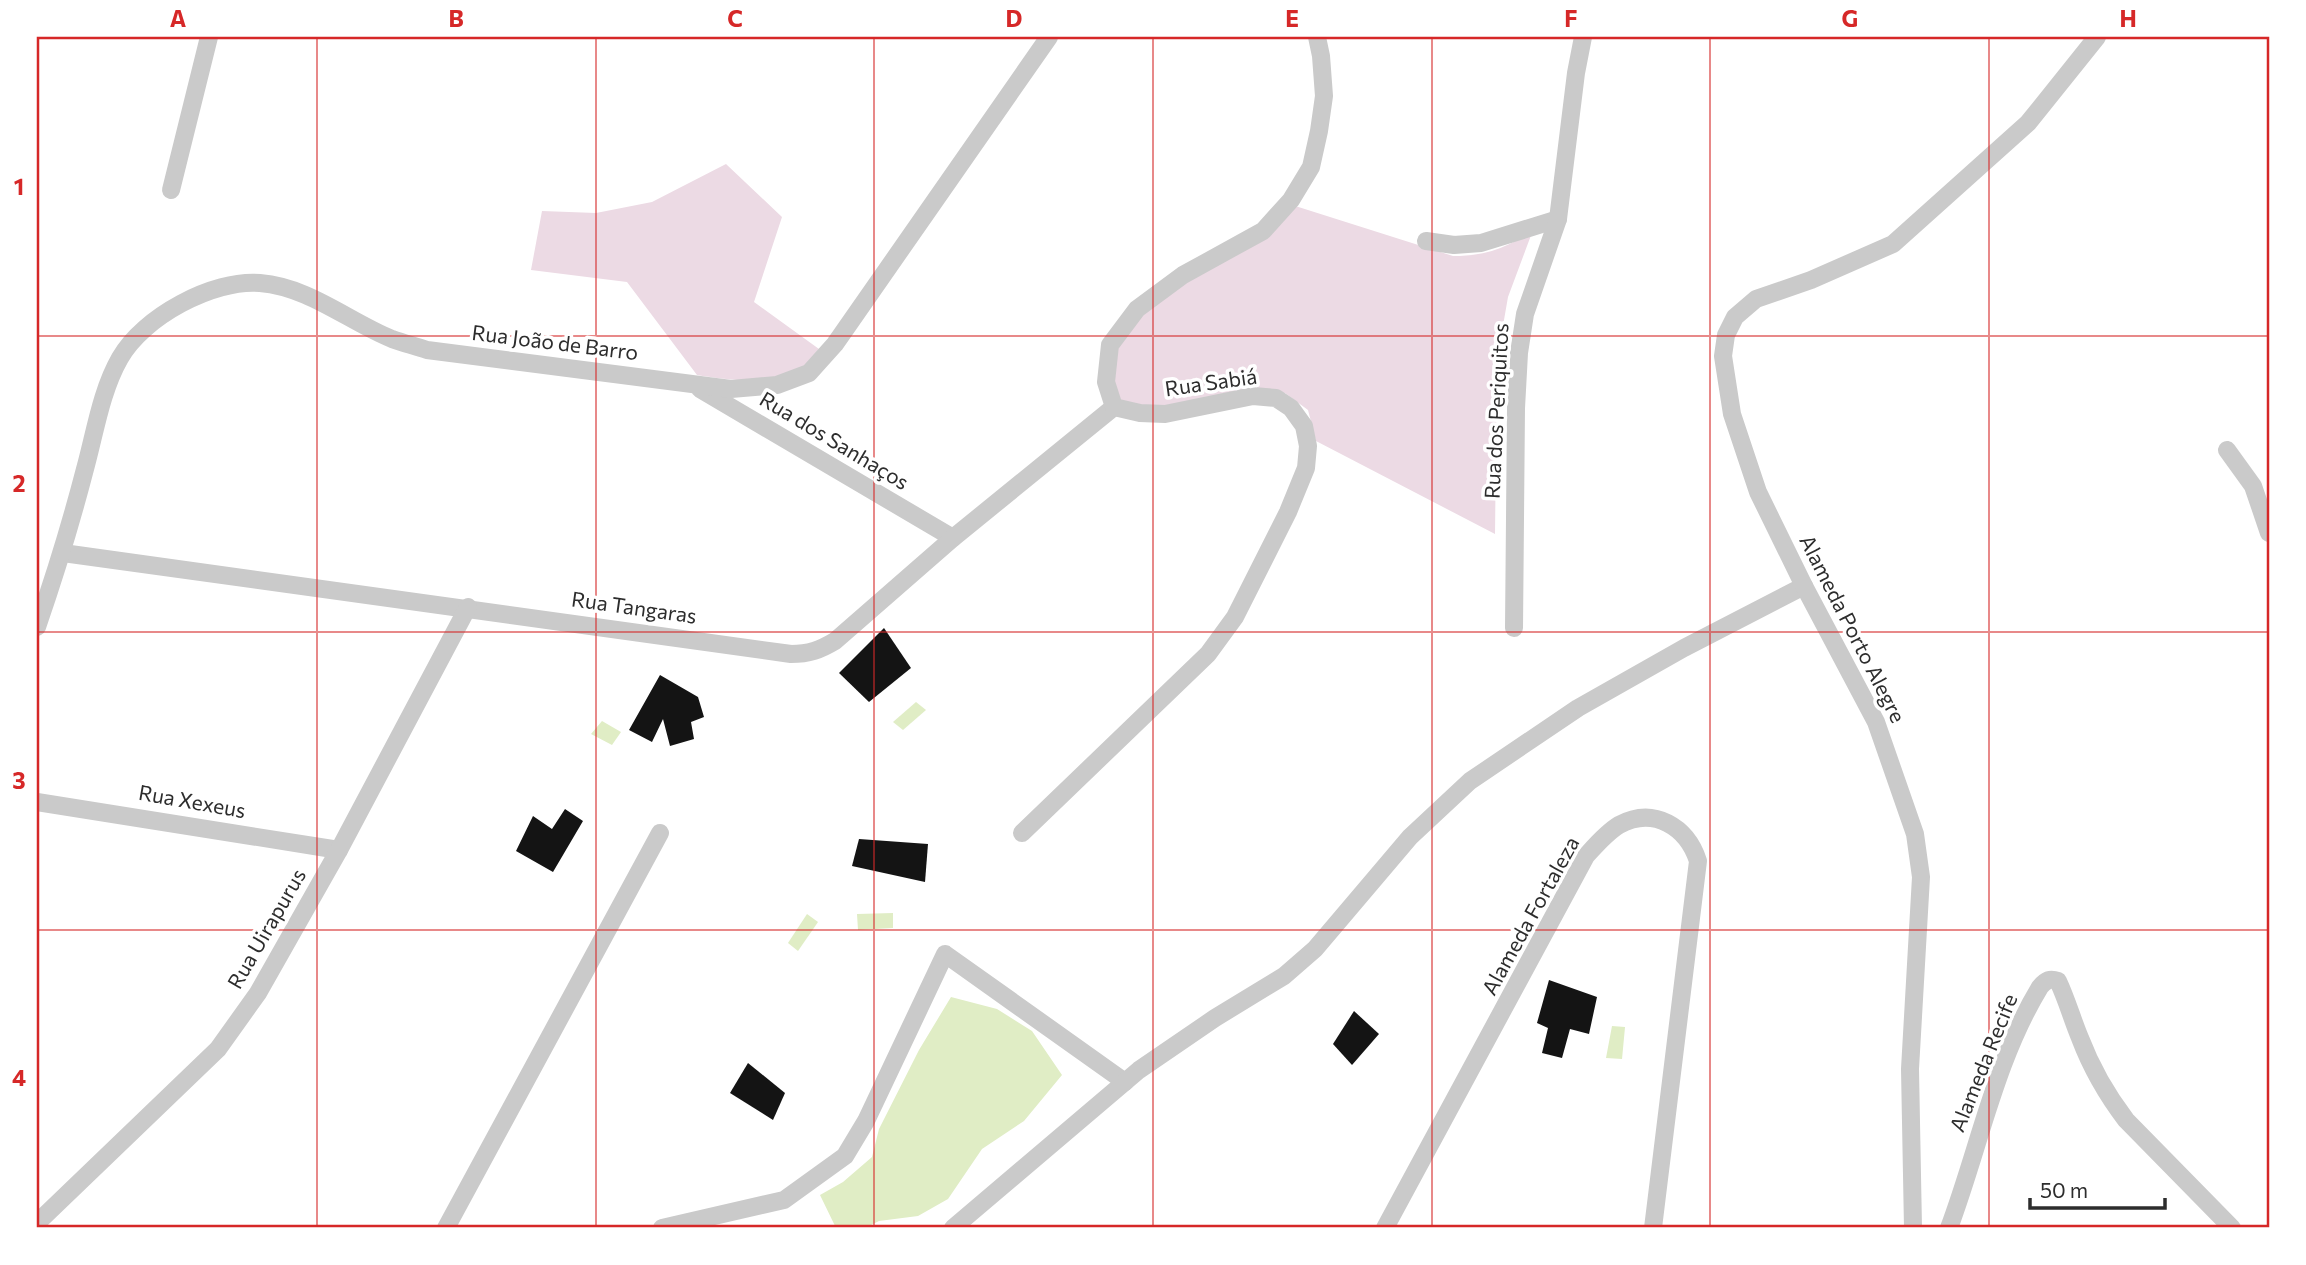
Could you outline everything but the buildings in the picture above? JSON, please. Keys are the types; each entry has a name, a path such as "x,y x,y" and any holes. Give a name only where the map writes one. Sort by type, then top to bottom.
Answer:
{"street":[{"path":"171,190 208,37"},
{"name":"Rua João de Barro","path":"37,627 63,552 104,398 120,357 162,314 200,295 259,283 288,289 329,305 391,338 427,350 731,389 777,386 808,373 835,344 1049,37"},
{"path":"1114,407 1106,382 1110,345 1137,309 1183,275 1263,232 1292,200 1311,167 1320,131 1324,96 1317,37"},
{"name":"Rua dos Periquitos","path":"1514,628 1519,353 1525,314 1558,219 1583,37"},
{"name":"Alameda Porto Alegre","path":"1913,1228 1910,1069 1920,877 1915,834 1876,722 1758,492 1732,414 1723,356 1726,335 1735,317 1756,299 1811,280 1893,244 2028,123 2097,37"},
{"path":"1426,242 1454,245 1481,243 1558,219"},
{"name":"Rua dos Sanhaços","path":"692,384 953,538"},
{"name":"Rua Sabiá","path":"1022,833 1208,654 1235,617 1288,512 1306,468 1308,446 1304,426 1291,408 1276,398 1254,396 1165,414 1140,413 1114,407"},
{"name":"Rua Tangaras","path":"63,552 803,654 819,650 835,641 953,538 1114,407"},
{"path":"2227,450 2253,486 2269,533"},
{"path":"953,1228 1125,1082 1215,1018 1284,976 1315,949 1410,837 1471,781 1578,708 1804,586"},
{"name":"Rua Uirapurus","path":"37,1223 218,1049 258,993 339,850 468,607"},
{"name":"Rua Xexeus","path":"37,802 339,850"},
{"name":"Alameda Fortaleza","path":"1385,1228 1586,856 1617,826 1632,819 1648,818 1666,822 1681,831 1694,848 1698,861 1653,1228"},
{"path":"446,1228 660,832"},
{"path":"662,1228 783,1200 845,1156 866,1121 945,954 1125,1082"},
{"name":"Alameda Recife","path":"1949,1228 1977,1136 2011,1045 2040,987 2053,979 2058,981 2067,999 2080,1039 2112,1101 2126,1120 2232,1228"}],"shaded area":[{"path":"726,164 782,217 754,302 819,349 807,364 794,373 752,380 697,375 627,282 531,270 542,211 596,213 652,202"},
{"path":"1289,204 1453,256 1495,250 1533,230 1508,297 1497,360 1495,534 1316,441 1308,410 1285,393 1254,390 1165,408 1142,407 1115,398 1110,381 1116,346 1140,313"},
{"path":"916,702 926,710 903,730 893,722"},
{"path":"602,721 621,732 612,745 591,734"},
{"path":"893,913 893,928 858,930 857,914"},
{"path":"807,914 818,922 798,951 788,943"},
{"path":"951,997 997,1009 1032,1031 1062,1075 1024,1121 982,1149 948,1199 918,1216 879,1221 865,1228 836,1228 820,1195 843,1182 872,1157 879,1129 919,1050"},
{"path":"1612,1026 1625,1027 1622,1059 1606,1058"}]}
